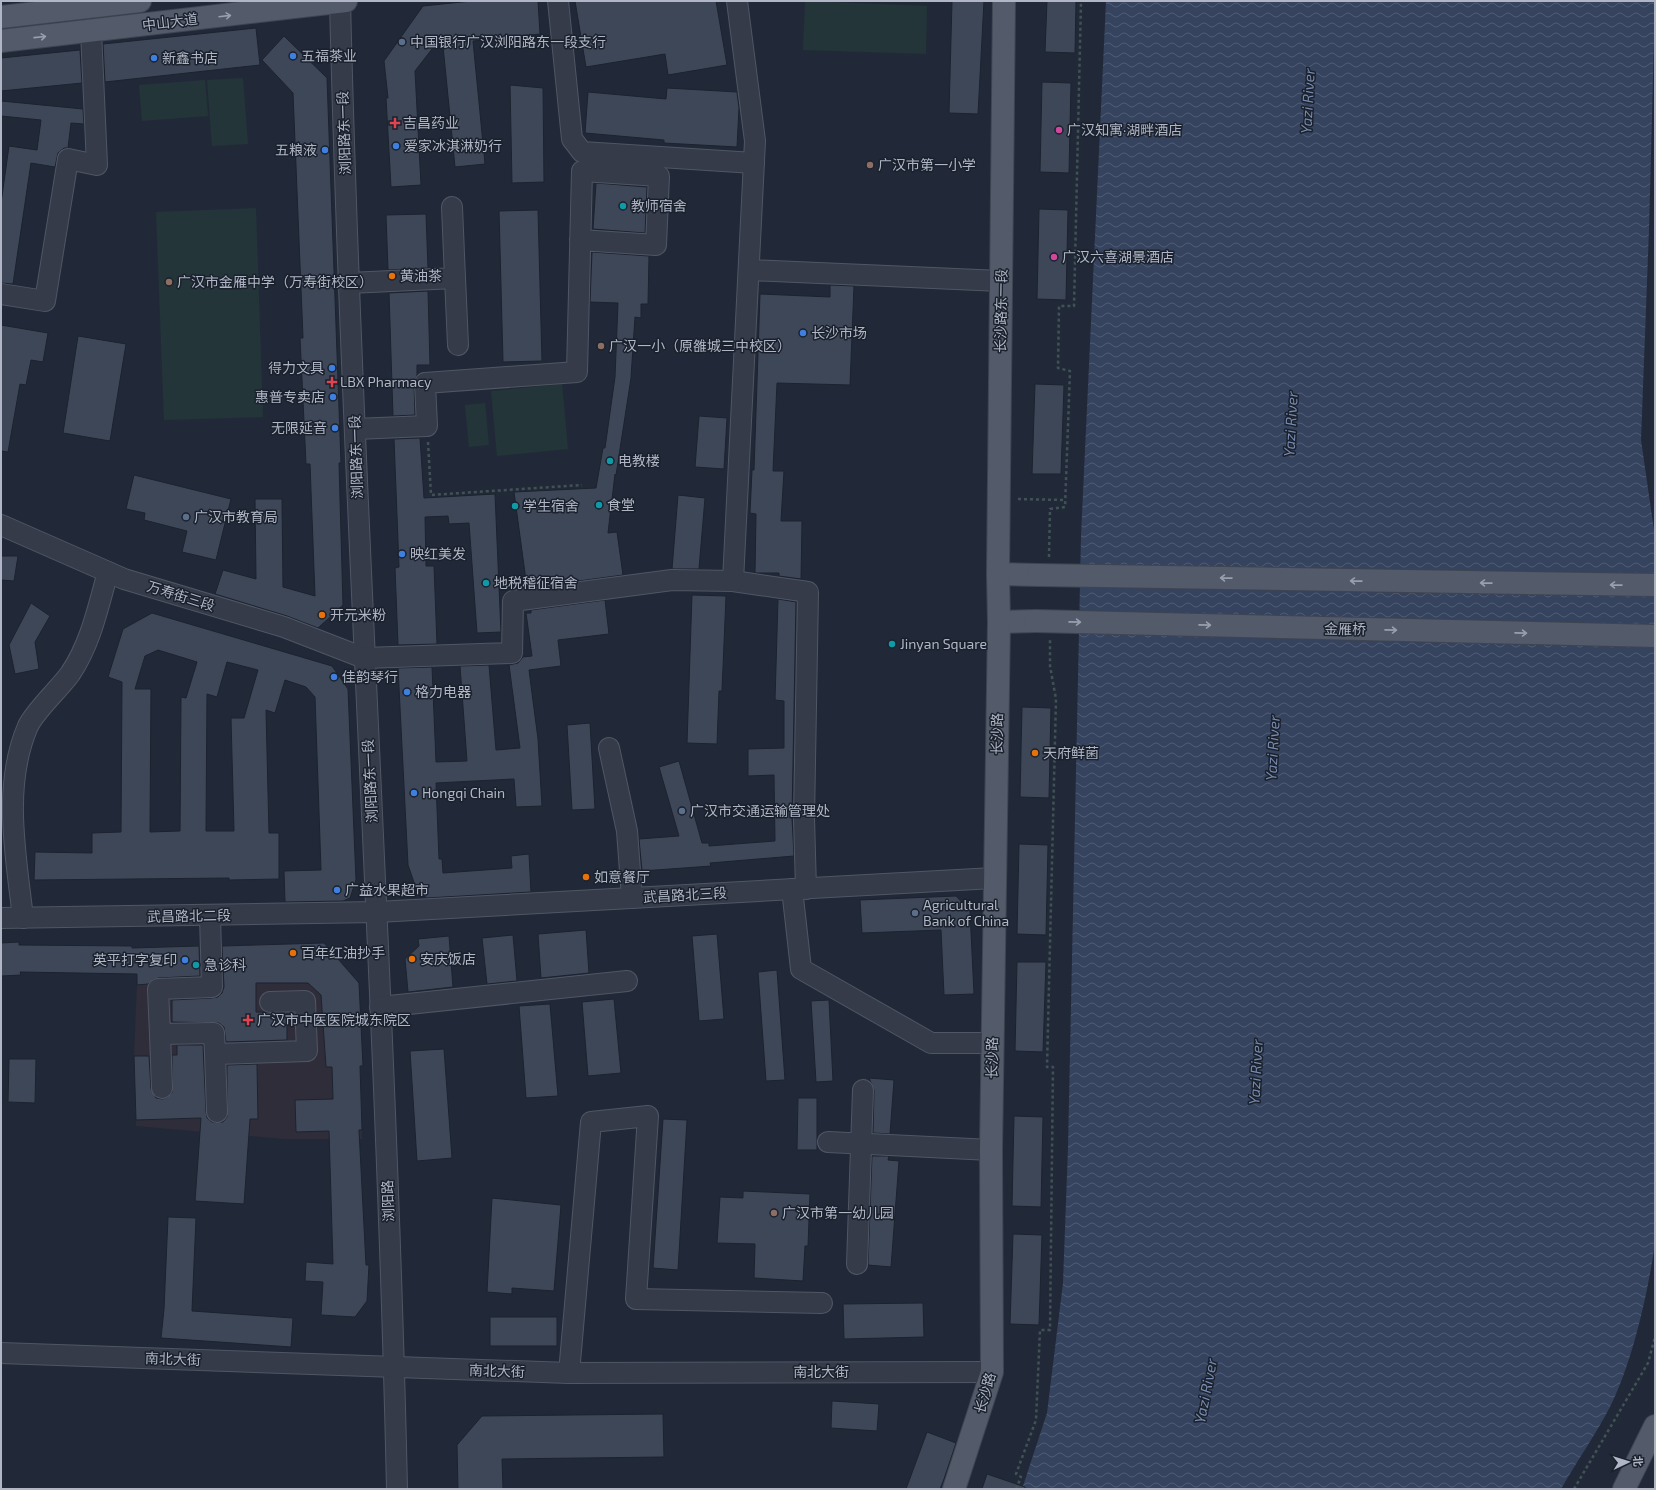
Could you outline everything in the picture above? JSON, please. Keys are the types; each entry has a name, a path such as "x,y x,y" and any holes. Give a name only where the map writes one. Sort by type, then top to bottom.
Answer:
{"main road":[{"name":"中山大道","path":"1,17 49,6 140,1"},
{"name":"中山大道","path":"1,41 342,1"},
{"name":"长沙路东一段","path":"999,622 998,499 1004,1"},
{"path":"998,574 1043,568 1655,585"},
{"name":"金雁桥","path":"999,622 1043,628 1655,636"},
{"name":"长沙路","path":"954,1489 992,1372 991,1150 999,622"},
{"path":"1624,1489 1655,1426"}],"street":[{"name":"浏阳路东一段","path":"342,1 349,283 364,658 377,912"},
{"path":"558,1 572,139 582,152 754,163"},
{"path":"733,580 755,141 737,1"},
{"path":"1,294 46,301 68,159 97,165 91,31"},
{"path":"355,429 427,426 425,383 577,372 580,240 582,171 659,176 656,245 580,240"},
{"path":"452,208 458,345"},
{"path":"748,270 1001,281"},
{"path":"349,283 455,278"},
{"name":"万寿街三段","path":"1,524 124,579 284,627 364,658"},
{"path":"23,918 13,823 16,762 28,724 70,674 89,638 108,572"},
{"path":"364,658 512,653 513,601 672,580 733,580 808,592 804,818 799,889 801,969 931,1043 992,1043"},
{"path":"609,748 627,831 632,898"},
{"name":"武昌路北三段","path":"377,912 994,878"},
{"name":"武昌路北二段","path":"1,918 210,916 377,912"},
{"name":"浏阳路","path":"377,912 394,1367 397,1489"},
{"path":"162,1088 158,989 212,987 210,916"},
{"path":"380,1007 627,981"},
{"path":"215,1054 307,1051 305,1001 270,1002"},
{"path":"160,1034 214,1033 217,1112"},
{"path":"857,1264 863,1090"},
{"path":"569,1373 591,1122 648,1116 636,1299 822,1303"},
{"path":"828,1142 991,1150"},
{"name":"南北大街","path":"1,1353 569,1373 992,1372"}],"path":[{"path":"1043,568 1050,509 1065,508 1070,371 1058,368 1059,306 1074,306 1081,1"},
{"path":"427,426 431,494 582,485"},
{"path":"998,499 1065,500"},
{"path":"1016,1489 1021,1477 1016,1474 1036,1420 1040,1330 1050,1330 1053,1067 1047,1067 1056,699 1043,628"},
{"path":"1574,1489 1648,1363 1655,1337"}],"shaded area":[{"path":"805,1 927,6 926,54 803,50"},
{"path":"243,78 248,144 212,146 207,80"},
{"path":"205,80 208,116 142,121 139,85"},
{"path":"256,208 263,417 164,420 156,212"},
{"path":"562,384 568,449 497,456 491,391"},
{"path":"485,403 489,445 469,447 465,405"},
{"name":"广汉市中医医院城东院区","path":"324,943 359,983 362,1139 285,1139 136,1126 134,1056 137,985 136,948"}],"water":[{"name":"Yazi River","path":"1106,1 1655,1 1649,229 1641,440 1655,537 1655,1243 1639,1326 1619,1387 1605,1416 1561,1489 1022,1489 1047,1413 1063,1283 1068,1147 1081,536"}],"building":[{"path":"472,1 538,1 540,34 473,41 485,164 455,167 442,36 415,71 421,185 391,187 386,98 388,98 384,61 423,6"},
{"path":"575,1 716,1 727,65 668,75 665,54 586,67"},
{"path":"952,1 984,1 978,114 949,113"},
{"path":"1047,1 1076,1 1075,53 1045,52"},
{"path":"256,28 260,65 105,82 103,44"},
{"path":"284,36 327,78 341,463 339,463 343,605 318,628 287,616 215,594 223,570 256,579 255,499 282,499 283,587 315,596 310,464 306,464 300,338 303,338 293,93 262,60"},
{"path":"80,50 82,83 1,91 1,58"},
{"path":"1042,82 1071,83 1069,173 1040,172"},
{"path":"510,85 543,88 544,182 512,183"},
{"path":"667,88 737,92 739,108 737,147 664,143 664,140 585,133 588,92 666,99"},
{"path":"1,101 83,109 84,124 71,123 68,148 64,148 58,153 55,167 31,163 13,284 1,283 1,203 9,146 37,150 41,120 1,116"},
{"name":"教师宿舍","path":"596,183 647,187 645,233 593,229"},
{"path":"1039,209 1068,210 1066,300 1037,299"},
{"path":"538,210 542,361 503,362 499,211"},
{"path":"426,214 428,268 388,270 386,215"},
{"path":"592,252 649,256 648,304 641,304 641,318 635,317 631,378 616,475 615,474 608,533 617,532 623,575 527,588 514,492 596,488 603,448 605,448 615,377 618,303 590,302"},
{"name":"长沙市场","path":"830,285 854,286 850,385 777,383 773,471 784,471 781,521 802,521 801,579 779,576 779,573 755,573 756,514 750,513 752,470 754,470 760,294 830,297"},
{"path":"428,291 430,365 417,365 417,375 414,384 415,415 393,416 389,293"},
{"path":"1,325 48,333 43,362 31,360 26,385 20,384 8,452 1,451"},
{"path":"78,336 126,344 110,441 63,433"},
{"path":"1035,384 1064,385 1061,474 1032,474"},
{"path":"699,416 727,418 724,469 695,467"},
{"path":"420,438 424,498 495,494 501,632 477,633 469,523 449,524 448,516 425,517 426,566 434,566 437,644 398,645 395,568 399,567 394,439"},
{"name":"广汉市教育局","path":"134,475 231,499 216,560 182,552 187,531 144,520 145,513 126,509"},
{"path":"678,495 705,498 699,569 672,569"},
{"path":"1,556 18,556 14,581 1,580"},
{"path":"692,595 726,596 722,691 719,691 717,744 687,743"},
{"path":"778,599 796,602 792,818 794,856 710,863 711,866 642,871 639,839 679,836 659,767 679,761 702,843 709,843 709,846 775,841 774,775 748,776 748,749 784,748 784,701 775,700"},
{"path":"605,600 609,634 558,640 561,666 529,670 538,739 542,806 516,807 514,779 436,783 439,859 442,859 443,873 512,868 511,856 529,854 531,892 427,898 417,891 408,865 398,668 432,667 436,762 467,761 460,666 489,665 496,750 520,748 509,665 518,663 523,657 532,656 526,613 531,613 531,610"},
{"path":"31,603 50,616 35,642 39,669 15,674 9,645"},
{"path":"152,613 332,666 348,689 356,880 350,898 343,901 285,902 284,871 321,870 315,697 306,687 285,680 275,713 266,710 269,833 279,833 279,879 229,880 229,878 34,880 35,852 92,853 92,833 121,832 122,682 108,677 123,629","holes":["158,650 197,662 186,698 181,697 180,831 150,832 151,689 135,689 145,656","227,662 258,670 244,718 231,718 234,831 206,831 207,694 217,697"]},
{"path":"1022,707 1051,708 1049,798 1020,797"},
{"path":"590,723 595,809 572,810 567,725"},
{"path":"1019,844 1048,845 1046,935 1017,934"},
{"path":"956,896 970,911 974,994 944,995 941,930 862,933 860,900"},
{"path":"586,930 589,973 541,978 538,934"},
{"path":"717,934 724,1019 699,1021 692,936"},
{"path":"513,935 517,981 487,984 482,938"},
{"path":"449,936 453,987 408,992 405,959 419,946 418,939"},
{"path":"19,942 19,945 132,946 132,948 199,946 200,976 158,978 152,980 148,984 137,985 137,974 20,972 21,975 1,976 1,943"},
{"path":"324,943 359,983 363,1066 360,1066 362,1130 359,1130 366,1265 369,1265 367,1301 355,1317 321,1315 323,1282 305,1281 306,1262 333,1264 329,1131 296,1132 295,1100 333,1099 332,1067 326,1067 321,995 308,983 256,983 256,1012 287,1013 287,1040 226,1042 224,1027 219,1023 172,1022 172,1000 212,998 218,997 222,993 224,987 222,946"},
{"path":"1017,962 1046,962 1043,1052 1015,1051"},
{"path":"777,970 785,1080 766,1081 758,972"},
{"path":"614,999 621,1073 588,1076 582,1002"},
{"path":"829,1000 833,1081 816,1082 811,1001"},
{"path":"550,1004 558,1096 526,1098 519,1006"},
{"path":"177,1045 203,1045 206,1112 207,1118 212,1122 223,1122 227,1117 227,1065 257,1064 258,1119 250,1119 244,1204 195,1201 201,1118 136,1120 134,1056 149,1056 151,1089 156,1098 163,1099 172,1093 172,1055 177,1055"},
{"path":"444,1049 452,1158 417,1161 410,1051"},
{"path":"9,1059 36,1059 35,1103 8,1102"},
{"path":"869,1078 894,1080 890,1134 873,1133 874,1090"},
{"path":"798,1098 817,1098 817,1150 797,1150"},
{"path":"1014,1116 1043,1117 1041,1207 1012,1206"},
{"path":"663,1119 687,1120 678,1270 653,1268"},
{"path":"872,1156 889,1156 888,1160 899,1161 891,1267 868,1265"},
{"path":"743,1191 810,1194 808,1246 805,1246 803,1281 754,1278 755,1244 717,1243 720,1197 743,1198"},
{"path":"492,1198 561,1205 554,1291 512,1288 512,1294 487,1292"},
{"path":"168,1217 196,1218 192,1311 293,1318 291,1347 161,1338 164,1309"},
{"path":"1013,1234 1042,1235 1039,1325 1010,1324"},
{"path":"923,1303 924,1337 844,1339 843,1304"},
{"path":"490,1317 557,1317 557,1346 490,1346"},
{"path":"832,1401 879,1404 877,1431 831,1428"},
{"path":"663,1414 664,1457 502,1459 503,1489 458,1489 457,1445 482,1416"},
{"path":"927,1432 956,1443 944,1479 940,1489 906,1489"},
{"path":"987,1474 1025,1487 1025,1489 982,1489"}],"place":[{"name":"中国银行广汉浏阳路东一段支行","path":"402,42"},
{"name":"五福茶业","path":"293,56"},
{"name":"新鑫书店","path":"154,58"},
{"name":"吉昌药业","path":"395,123"},
{"name":"广汉知寓·湖畔酒店","path":"1059,130"},
{"name":"爱家冰淇淋奶行","path":"396,146"},
{"name":"五粮液","path":"325,150"},
{"name":"广汉市第一小学","path":"870,165"},
{"name":"教师宿舍","path":"623,206"},
{"name":"广汉六喜湖景酒店","path":"1054,257"},
{"name":"黄油茶","path":"392,276"},
{"name":"广汉市金雁中学（万寿街校区）","path":"169,282"},
{"name":"长沙市场","path":"803,333"},
{"name":"广汉一小（原雒城三中校区）","path":"601,346"},
{"name":"得力文具","path":"332,368"},
{"name":"LBX Pharmacy","path":"332,382"},
{"name":"惠普专卖店","path":"333,397"},
{"name":"无限延音","path":"335,428"},
{"name":"电教楼","path":"610,461"},
{"name":"食堂","path":"599,505"},
{"name":"学生宿舍","path":"515,506"},
{"name":"广汉市教育局","path":"186,517"},
{"name":"映红美发","path":"402,554"},
{"name":"地税稽征宿舍","path":"486,583"},
{"name":"开元米粉","path":"322,615"},
{"name":"Jinyan Square","path":"892,644"},
{"name":"佳韵琴行","path":"334,677"},
{"name":"格力电器","path":"407,692"},
{"name":"天府鲜菌","path":"1035,753"},
{"name":"Hongqi Chain","path":"414,793"},
{"name":"广汉市交通运输管理处","path":"682,811"},
{"name":"如意餐厅","path":"586,877"},
{"name":"广益水果超市","path":"337,890"},
{"name":"Agricultural Bank of China","path":"915,913"},
{"name":"百年红油抄手","path":"293,953"},
{"name":"安庆饭店","path":"412,959"},
{"name":"英平打字复印","path":"185,960"},
{"name":"急诊科","path":"196,965"},
{"name":"广汉市中医医院城东院区","path":"248,1020"},
{"name":"广汉市第一幼儿园","path":"774,1213"}]}
